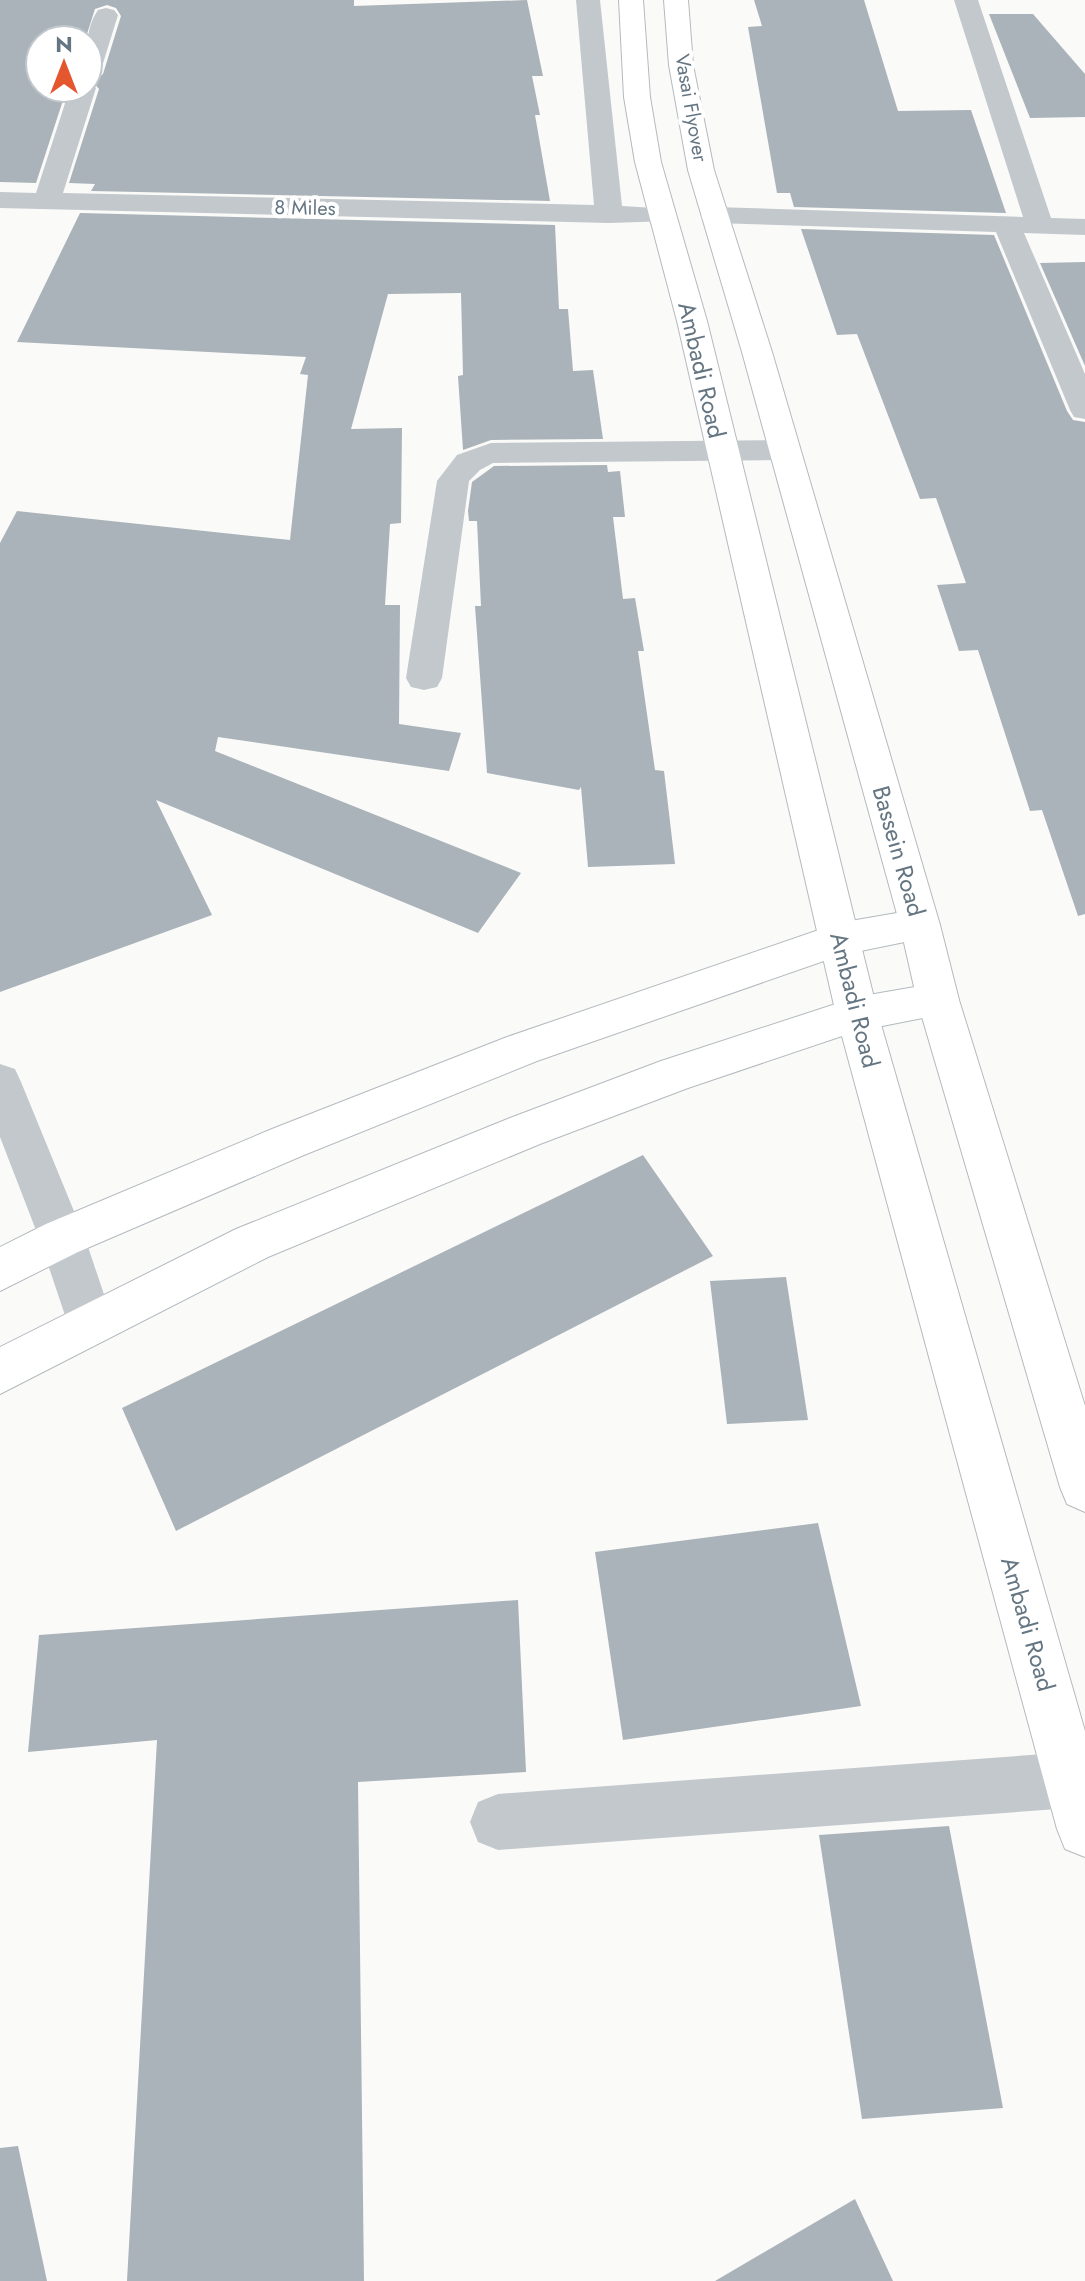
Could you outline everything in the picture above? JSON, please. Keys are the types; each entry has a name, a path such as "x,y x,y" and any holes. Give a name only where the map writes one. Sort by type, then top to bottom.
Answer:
{"main road":[{"path":"631,0 637,97 661,215 714,215"},
{"name":"Vasai Flyover","path":"676,0 681,65 699,160 714,215"},
{"name":"Ambadi Road","path":"661,215 692,321 857,1014 1078,1804"},
{"name":"Bassein Road","path":"714,215 920,925 938,1000 1085,1487"},
{"path":"0,1270 62,1238 288,1142 522,1049 839,939 920,925"},
{"path":"0,1371 252,1243 525,1131 676,1074 857,1014 938,1000"}],"street":[{"path":"588,0 609,215 661,215"},
{"path":"966,0 1040,226"},
{"path":"103,24 106,15"},
{"path":"47,202 78,104"},
{"path":"0,228 7,201"},
{"name":"8 Miles","path":"7,201 609,215"},
{"path":"714,215 1085,227"},
{"path":"1007,225 1085,410"},
{"path":"424,678 453,481 459,469 474,457 491,453 784,450"},
{"path":"0,1082 62,1238 90,1324"},
{"path":"498,1822 1078,1804"}],"building":[{"path":"0,0 354,0 354,6 527,0 543,76 532,76 540,115 535,115 550,201 91,191 95,184 69,183 94,104 104,104 104,71 121,16 116,8 107,5 95,9 90,24 24,24 24,104 62,104 36,183 0,182"},
{"path":"754,0 864,0 898,111 971,110 1006,213 794,207 790,193 777,193 748,27 762,26"},
{"path":"989,14 1033,14 1085,74 1085,117 1030,118"},
{"path":"80,213 555,225 559,309 568,309 573,371 593,370 603,439 491,440 463,450 458,376 463,375 461,293 388,294 351,429 402,428 401,523 390,524 385,605 400,605 399,724 461,733 449,771 218,737 215,751 521,873 478,933 156,800 212,915 0,992 0,543 17,511 290,540 308,375 300,374 306,357 17,342"},
{"path":"801,229 994,235 1067,411 1073,420 1085,422 1085,914 1078,916 1042,810 1030,811 978,650 959,651 937,585 966,583 936,498 920,499 857,334 837,335"},
{"path":"1085,262 1085,366 1040,263"},
{"path":"607,465 608,472 620,471 625,517 613,517 623,599 635,598 644,651 638,651 655,770 664,771 675,864 588,867 581,787 579,790 487,773 475,606 481,606 477,521 469,521 468,511 472,482 494,466"},
{"path":"643,1155 713,1256 176,1531 122,1408"},
{"path":"786,1277 808,1420 727,1424 710,1281"},
{"path":"818,1523 861,1706 623,1740 595,1552"},
{"path":"518,1600 526,1772 358,1782 364,2281 127,2281 157,1740 28,1752 39,1635"},
{"path":"949,1826 1003,2108 862,2119 819,1835"},
{"path":"18,2146 47,2281 0,2281 0,2148"},
{"path":"855,2199 893,2281 715,2281"}]}
